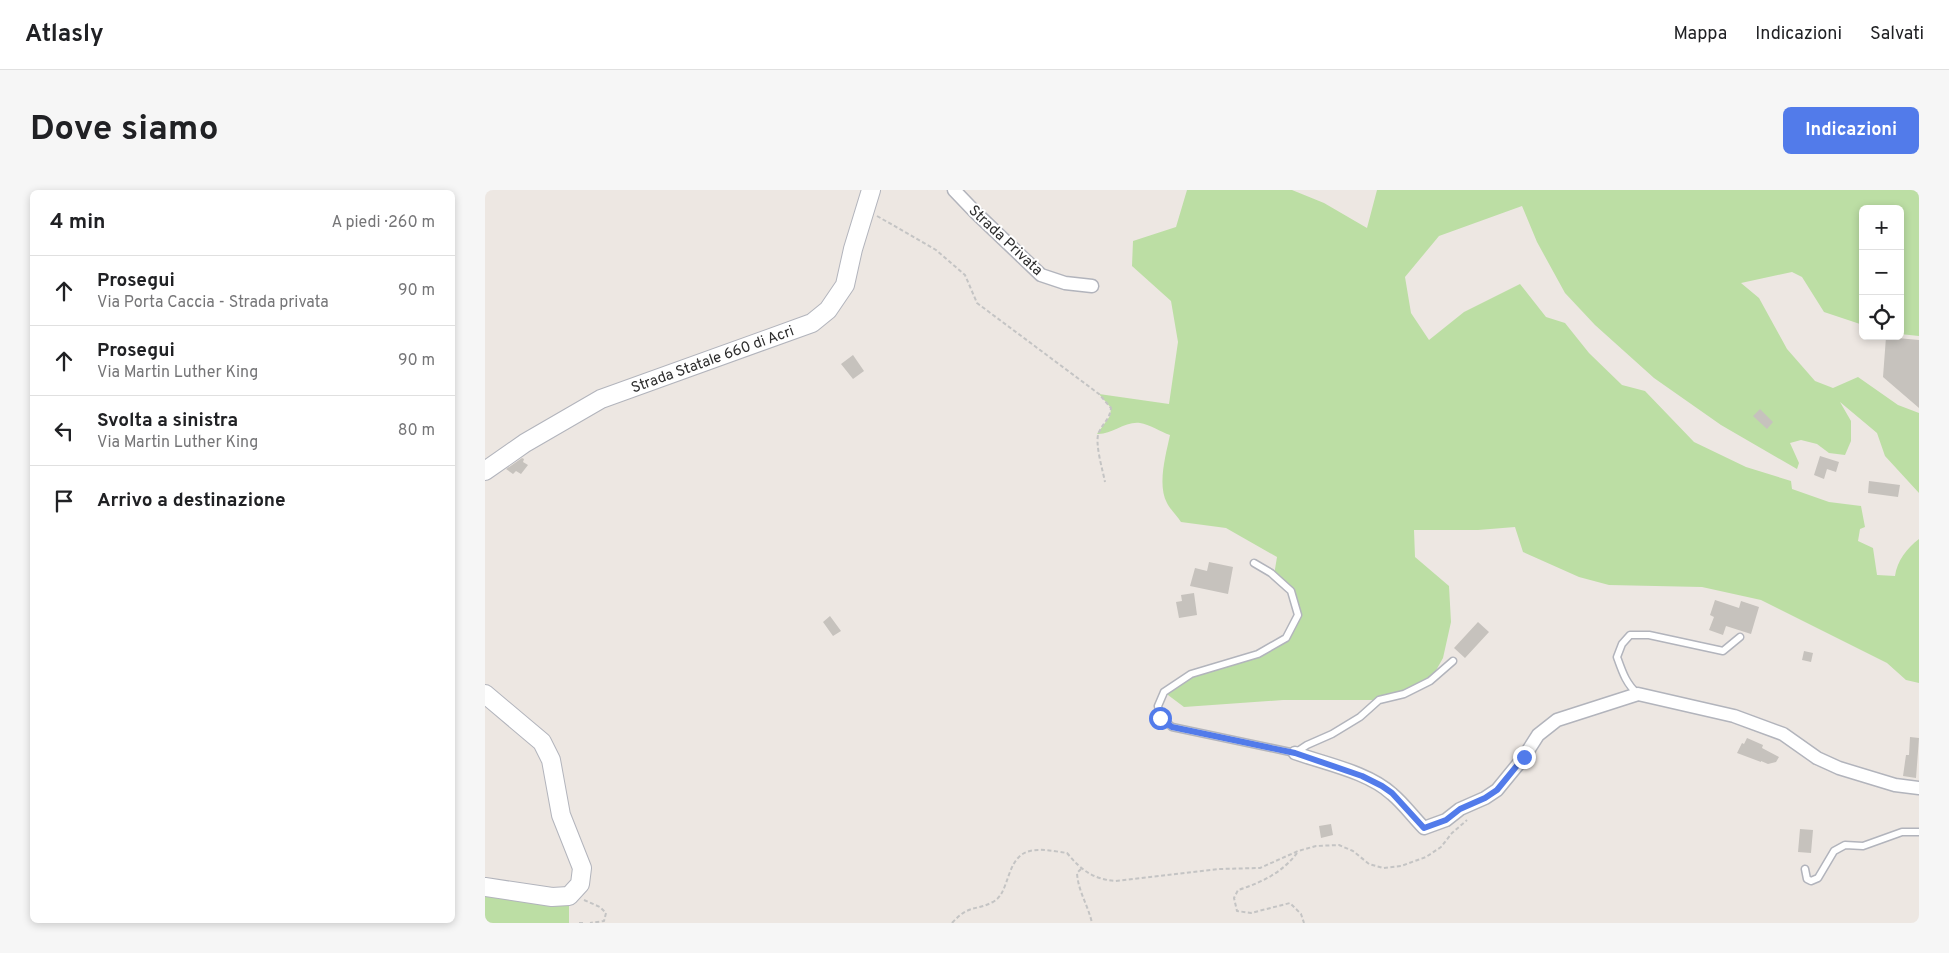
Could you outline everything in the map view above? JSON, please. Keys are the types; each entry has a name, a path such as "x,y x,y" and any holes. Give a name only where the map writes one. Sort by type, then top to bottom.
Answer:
{"main road":[{"name":"Strada Statale 660 di Acri","path":"485,470 525,443 601,399 812,323 828,310 845,285 864,209 871,190"},
{"path":"485,694 542,742 551,760 561,815 582,868 580,884 569,896 552,897 485,887"}],"street":[{"name":"Strada Privata","path":"954,190 1041,275 1065,283 1092,286"},
{"path":"1295,753 1362,776 1382,786 1401,802 1424,828 1446,820 1460,809 1485,798 1497,790 1518,765 1538,735 1557,720 1583,710 1610,704 1638,694 1734,716 1783,734 1817,758 1839,768 1895,785 1919,788"}],"lane":[{"path":"1254,563 1271,573 1291,591 1298,615 1286,638 1258,654 1191,674 1164,692 1158,706 1160,718 1172,727 1295,753 1360,717 1379,700 1404,694 1430,681 1453,661"},
{"path":"1638,694 1630,687 1617,657 1622,644 1630,635 1649,635 1723,651 1740,637"},
{"path":"1805,869 1807,879 1811,881 1818,878 1834,851 1845,845 1863,846 1902,832 1919,832"}],"path":[{"path":"864,209 936,250 965,275 977,303 1099,394 1111,408 1110,416 1097,434 1105,482"},
{"path":"953,923 959,915 971,908 993,902 1002,894 1018,858 1028,852 1038,850 1067,853 1081,869 1101,880 1115,882 1219,869 1260,868 1299,851 1316,846 1339,845 1353,851 1369,864 1383,868 1401,866 1426,857 1441,847 1452,833 1471,816"},
{"path":"1299,851 1279,871 1256,884 1238,890 1234,898 1237,911 1251,913 1290,903 1301,914 1304,923"},
{"path":"1081,869 1077,873 1077,881 1092,923"},
{"path":"569,896 585,900 600,907 606,913 604,921 590,923"},
{"path":"579,923 584,923"}],"green space":[{"path":"1187,190 1292,190 1324,203 1367,228 1377,190 1919,190 1919,336 1904,334 1904,205 1859,205 1859,324 1824,312 1802,277 1792,272 1741,283 1759,298 1787,349 1815,381 1833,388 1858,377 1898,405 1919,413 1919,493 1885,456 1877,433 1840,402 1851,421 1851,441 1845,455 1829,453 1817,444 1801,440 1790,443 1799,463 1797,469 1721,425 1654,378 1595,325 1565,293 1537,242 1522,206 1439,236 1405,277 1411,313 1429,340 1464,312 1520,284 1546,317 1565,323 1589,353 1622,385 1645,391 1694,442 1746,467 1791,481 1792,489 1829,502 1861,506 1865,527 1860,529 1858,541 1873,548 1877,575 1895,576 1903,555 1919,539 1919,683 1906,680 1887,663 1761,600 1702,587 1609,585 1579,577 1523,552 1515,527 1478,530 1414,530 1415,557 1449,586 1451,622 1443,658 1430,681 1379,700 1283,700 1184,707 1164,692 1191,674 1258,654 1286,638 1298,615 1291,591 1274,575 1277,557 1226,528 1181,522 1170,508 1164,496 1163,479 1170,435 1140,423 1129,424 1097,434 1110,416 1111,408 1099,394 1169,404 1178,342 1171,301 1132,266 1133,241 1176,227"},
{"path":"485,887 569,896 569,923 485,923"}],"building":[{"path":"1886,340 1919,340 1919,408 1883,377"},
{"path":"853,355 864,371 853,379 841,364"},
{"path":"1760,409 1773,422 1767,429 1753,416"},
{"path":"1820,456 1839,462 1836,472 1827,469 1824,479 1814,475"},
{"path":"522,458 524,459 523,462 528,465 521,474 516,471 513,474 506,469"},
{"path":"1869,481 1900,485 1898,497 1868,493"},
{"path":"1209,562 1233,567 1228,594 1190,586 1195,568 1207,571"},
{"path":"1194,593 1197,615 1179,618 1176,602 1182,601 1181,595"},
{"path":"1715,600 1739,608 1741,601 1759,607 1751,634 1726,626 1723,635 1709,630 1714,617 1710,615"},
{"path":"830,616 841,631 833,636 823,622"},
{"path":"1478,622 1489,632 1465,658 1454,648"},
{"path":"1804,651 1813,653 1811,662 1802,660"},
{"path":"1910,737 1919,738 1916,778 1903,776 1906,755 1909,755"},
{"path":"1747,738 1763,745 1762,748 1779,757 1776,762 1768,764 1737,753"},
{"path":"1331,824 1333,835 1321,838 1319,826"},
{"path":"1800,829 1813,830 1811,853 1798,852"}],"route":[{"path":"1160,718 1172,727 1295,753 1362,776 1392,793 1424,828 1446,820 1460,809 1485,798 1497,790 1524,757"}]}
